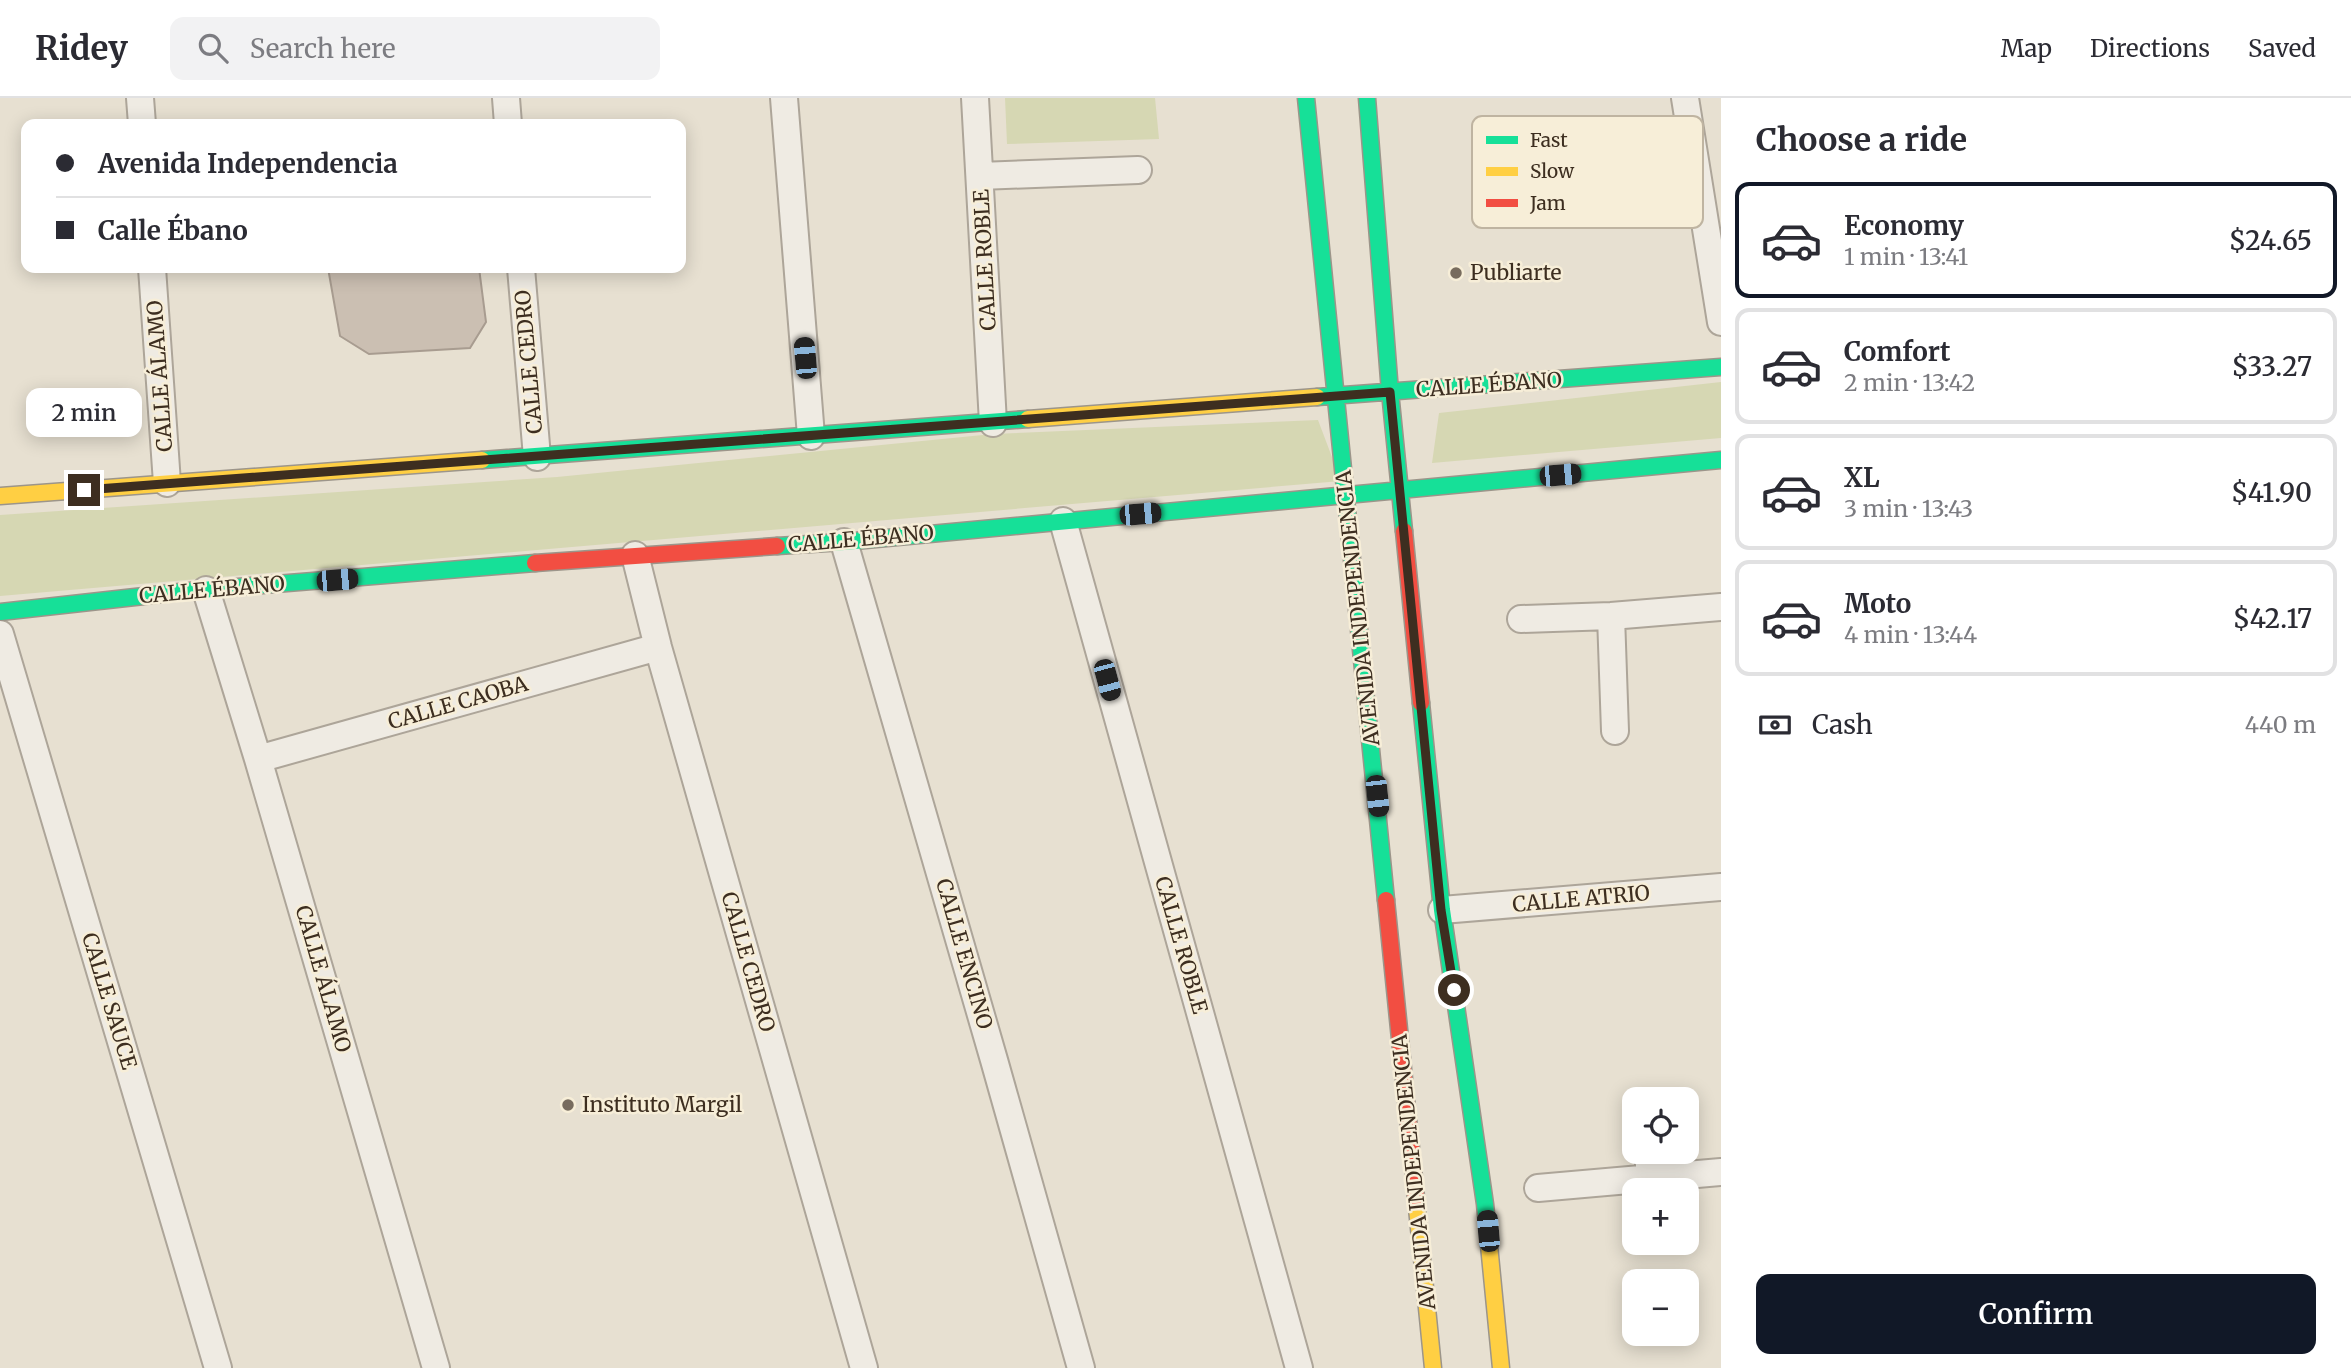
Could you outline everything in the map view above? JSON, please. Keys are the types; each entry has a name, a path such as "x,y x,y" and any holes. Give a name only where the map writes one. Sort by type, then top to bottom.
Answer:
{"street":[{"path":"140,98 142,119"},
{"path":"506,98 508,119"},
{"path":"785,98 811,436"},
{"name":"CALLE ROBLE","path":"975,98 993,423"},
{"name":"AVENIDA INDEPENDENCIA","path":"1306,98 1433,1368"},
{"path":"1367,98 1390,392 1441,910 1485,1204 1501,1368"},
{"path":"1685,98 1688,116"},
{"path":"980,176 1138,170"},
{"path":"1703,210 1721,322"},
{"name":"CALLE ÁLAMO","path":"152,273 167,484"},
{"name":"CALLE CEDRO","path":"521,273 537,457"},
{"name":"CALLE ÉBANO","path":"0,496 1721,367"},
{"name":"CALLE ÉBANO","path":"0,612 206,590 635,555 844,542 1721,460"},
{"name":"CALLE ROBLE","path":"1063,521 1299,1368"},
{"name":"CALLE ENCINO","path":"844,542 1081,1368"},
{"name":"CALLE CEDRO","path":"635,555 658,647 864,1368"},
{"name":"CALLE ÁLAMO","path":"206,590 436,1368"},
{"path":"1521,619 1611,616 1721,607"},
{"path":"1611,616 1615,731"},
{"name":"CALLE SAUCE","path":"0,634 218,1368"},
{"name":"CALLE CAOBA","path":"258,759 658,647"},
{"name":"CALLE ATRIO","path":"1441,910 1721,887"},
{"path":"1660,1178 1721,1172"},
{"path":"1538,1188 1622,1181"}],"green space":[{"path":"1005,98 1155,98 1159,139 1007,144"},
{"path":"1721,382 1721,438 1432,463 1439,413"},
{"path":"1318,420 1341,481 0,596 0,515 557,477 993,434"}],"building":[{"path":"329,273 480,273 486,322 470,348 369,354 340,336"}],"traffic: fast":[{"path":"1306,98 1386,900"},
{"path":"1367,98 1390,392 1404,531"},
{"path":"1317,397 1721,367"},
{"path":"482,460 1028,419"},
{"path":"777,546 1721,460"},
{"path":"0,612 189,591 535,563"},
{"path":"1421,703 1442,910 1489,1245"}],"traffic: slow":[{"path":"1028,419 1317,397"},
{"path":"0,496 482,460"},
{"path":"1416,1198 1433,1368"},
{"path":"1489,1245 1501,1368"}],"traffic: jam":[{"path":"1404,531 1421,703"},
{"path":"535,563 777,546"},
{"path":"1386,900 1416,1198"}],"place":[{"name":"Publiarte","path":"1456,273"},
{"name":"Instituto Margil","path":"568,1105"}],"route":[{"path":"84,490 1390,392 1441,910 1454,990"}]}
